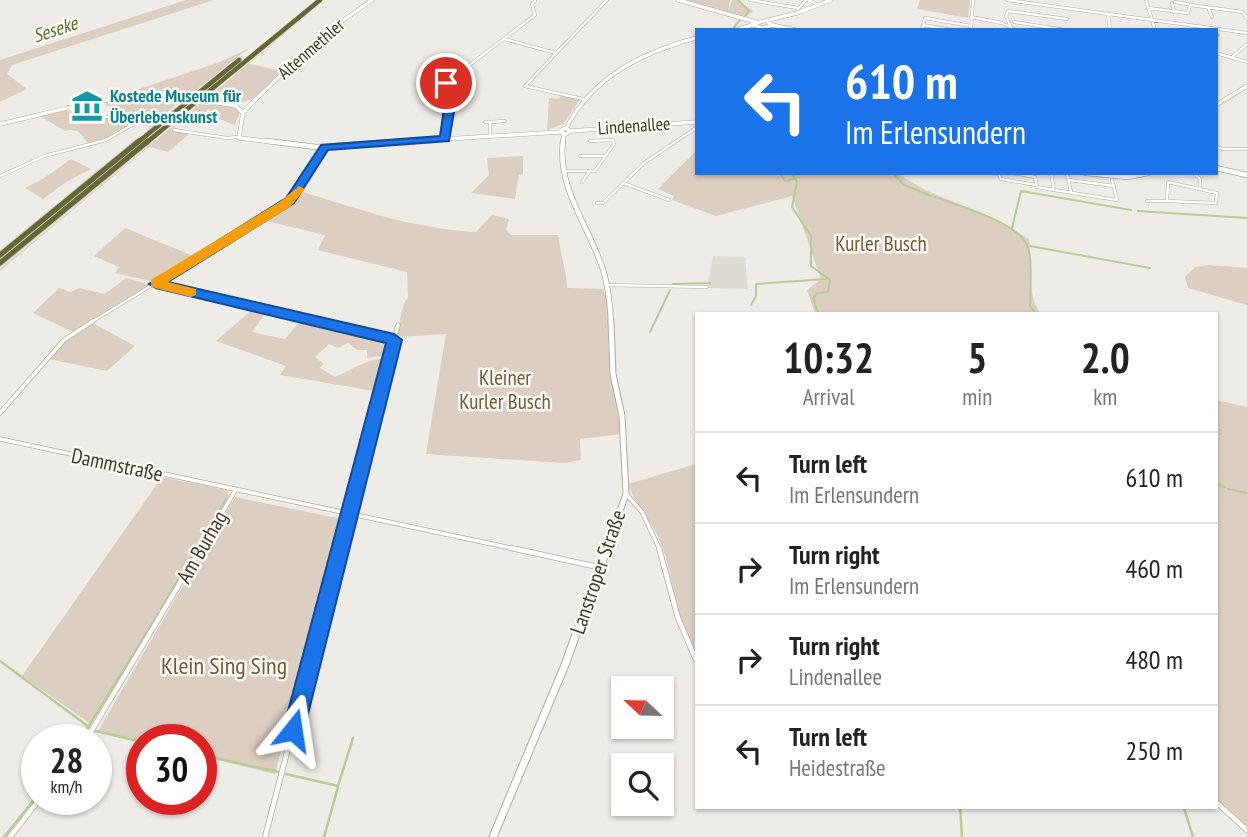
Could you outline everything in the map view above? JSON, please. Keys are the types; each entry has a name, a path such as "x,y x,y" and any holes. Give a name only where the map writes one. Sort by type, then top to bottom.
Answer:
{"highway":[{"path":"0,255 313,0"},
{"path":"0,263 320,0"}],"main road":[{"path":"236,106 243,113"},
{"name":"Lindenallee","path":"591,129 695,122"},
{"name":"Lanstroper Straße","path":"562,142 562,171"},
{"name":"Lanstroper Straße","path":"586,233 602,265 607,285"}],"street":[{"name":"Altenmethler","path":"243,113 325,33 372,0"},
{"path":"437,90 535,15 535,0"},
{"path":"583,99 525,87 607,0"},
{"path":"678,0 754,24"},
{"path":"750,0 798,9 807,0 819,5"},
{"path":"741,28 770,23 831,0"},
{"path":"922,28 925,18 971,28 973,0"},
{"path":"1007,0 1210,28"},
{"path":"1146,0 1154,28"},
{"path":"1174,12 1174,3 1243,12 1247,19"},
{"path":"1148,8 1188,13 1190,5"},
{"path":"1208,7 1212,17"},
{"path":"1230,10 1232,17"},
{"path":"1008,25 1008,12 1068,19"},
{"path":"1108,15 1110,28"},
{"path":"971,17 1013,28"},
{"path":"1014,22 1052,28"},
{"path":"770,23 789,28"},
{"path":"954,28 956,24"},
{"path":"923,25 941,28"},
{"path":"1004,28 1008,25"},
{"path":"1218,29 1247,33"},
{"path":"559,132 564,134 569,129 570,120 583,99 608,76 634,60 695,38"},
{"path":"503,39 556,53"},
{"path":"1232,57 1247,44"},
{"path":"1218,54 1247,62"},
{"path":"445,85 452,95 445,139"},
{"path":"1218,102 1247,86"},
{"path":"0,124 128,95 184,97 236,106 253,102"},
{"path":"68,107 73,111 152,125"},
{"path":"238,137 243,113"},
{"path":"570,120 575,126 591,129"},
{"path":"485,122 505,121"},
{"path":"0,176 44,157 82,149 118,136 137,122"},
{"path":"490,122 490,136"},
{"path":"174,130 227,138 238,137 246,141 325,147 559,132 569,129"},
{"name":"Lindenallee","path":"569,129 591,129"},
{"path":"597,203 603,203 644,163 695,129"},
{"path":"540,133 555,135 562,142"},
{"name":"Lanstroper Straße","path":"562,142 564,134"},
{"path":"562,171 595,171 612,148 613,140 590,141"},
{"path":"1218,146 1247,149"},
{"path":"0,413 64,340 290,201 325,147"},
{"path":"580,156 605,156"},
{"path":"1218,168 1247,175"},
{"name":"Lanstroper Straße","path":"562,171 586,233"},
{"path":"582,182 590,171"},
{"path":"999,175 1001,179 1117,200 1112,180"},
{"path":"1035,175 1036,185"},
{"path":"1051,175 1054,190"},
{"path":"1067,175 1071,192"},
{"path":"1195,175 1200,181 1200,189"},
{"path":"1069,180 1114,186"},
{"path":"1167,201 1168,182 1217,193"},
{"path":"623,183 669,200"},
{"path":"1147,201 1214,204 1217,187"},
{"path":"156,284 394,340"},
{"path":"607,285 707,287"},
{"name":"Lanstroper Straße","path":"493,837 565,665 626,494 622,416 613,374 607,285"},
{"path":"265,837 398,325"},
{"name":"Dammstraße","path":"0,439 235,491"},
{"name":"Am Burhag","path":"96,724 235,491 598,567"},
{"path":"626,494 644,515 659,541 680,628 695,658"},
{"path":"1218,804 1247,831"},
{"path":"10,837 27,815"}],"shaded area":[{"path":"713,256 745,257 748,289 707,288"}],"green space":[{"path":"186,0 214,0 12,65 7,74 27,89 0,102 0,60"},
{"path":"324,0 249,64 282,71 257,95 250,100 234,103 206,99"},
{"path":"680,0 730,0 728,12 732,0 738,0 753,11 746,17"},
{"path":"920,0 970,0 968,18 917,9"},
{"path":"249,48 189,96 164,92 127,93 220,62"},
{"path":"561,96 580,100 563,124 547,130 549,98 559,99"},
{"path":"160,97 182,100 153,124 138,121 140,116 105,105 107,103 100,100"},
{"path":"203,101 236,107 240,112 235,125 216,118 209,109 198,119 186,117 171,130 190,133 168,152 150,147 146,149 0,271 0,269"},
{"path":"62,110 134,124 120,134 90,146 77,131 65,131 40,116"},
{"name":"Kurler Busch","path":"695,152 695,175 899,175 927,191 984,214 1029,239 1031,287 1040,312 815,312 807,290 821,279 792,196 716,216 672,200 674,196 658,189"},
{"path":"523,156 523,174 519,175 515,199 471,193 489,175 487,158"},
{"path":"71,159 91,169 66,182 43,199 25,188 44,178"},
{"name":"Kleiner Kurler Busch","path":"300,191 431,227 476,232 492,215 509,219 506,230 511,235 558,235 567,288 603,289 608,302 608,346 621,434 580,439 581,460 564,463 426,454 446,334 396,337 404,303 408,298 407,272 318,250 325,235 262,220 291,201"},
{"path":"125,228 196,257 155,282 115,273 119,267 94,256"},
{"path":"1209,265 1247,268 1247,305 1188,288 1185,277 1195,267"},
{"path":"126,278 151,285 73,332 33,313 59,288 71,292 79,288 105,294"},
{"path":"253,309 267,311 252,332 285,339 301,320 392,340 388,355 367,358 367,350 357,350 348,343 338,348 329,344 315,357 324,364 320,368 335,377 366,363 387,358 380,392 280,375 286,366 216,341"},
{"path":"93,323 135,346 107,371 49,359 66,341"},
{"path":"1218,400 1247,407 1247,830 1218,804"},
{"path":"695,464 695,655 683,629 660,541 628,484"},
{"path":"162,477 227,490 229,496 91,724 22,676"},
{"name":"Klein Sing Sing","path":"235,497 342,519 275,774 217,760 217,724 126,724 126,738 112,734 112,724 102,724"}],"waterway":[{"path":"738,0 749,11 744,17"},
{"path":"734,27 740,20"},
{"path":"781,175 785,181 794,179"},
{"path":"793,175 797,182 792,207 811,236 811,266 830,280 828,292 817,293 813,298 818,312"},
{"path":"895,175 904,185 931,196"},
{"path":"1012,228 1021,191 1131,210"},
{"path":"935,197 1000,222 1021,237 1029,250 1030,306 1034,312"},
{"path":"1138,211 1247,218"},
{"path":"1030,246 1150,268"},
{"path":"751,305 756,296 756,284 826,279"},
{"path":"673,284 710,283"},
{"path":"650,332 670,290"},
{"path":"1218,485 1225,487"},
{"path":"1228,489 1247,493"},
{"path":"196,550 226,499"},
{"path":"161,609 197,548"},
{"path":"90,724 159,613"},
{"path":"0,661 85,724"},
{"path":"112,735 126,738"},
{"path":"286,774 338,786 353,738"},
{"path":"217,758 279,772"},
{"path":"324,837 338,787"},
{"path":"960,809 962,837"},
{"path":"1184,809 1193,837"},
{"path":"4,837 22,815"}],"slow traffic":[{"path":"191,292 156,284 286,204 299,189"}],"place":[{"name":"Kostede Museum für Überlebenskunst","path":"87,106"}],"route":[{"path":"293,730 394,340 156,284 290,201 325,147 445,139 452,95 446,83"}],"water label":[{"name":"Seseke","path":"55,29"}]}
